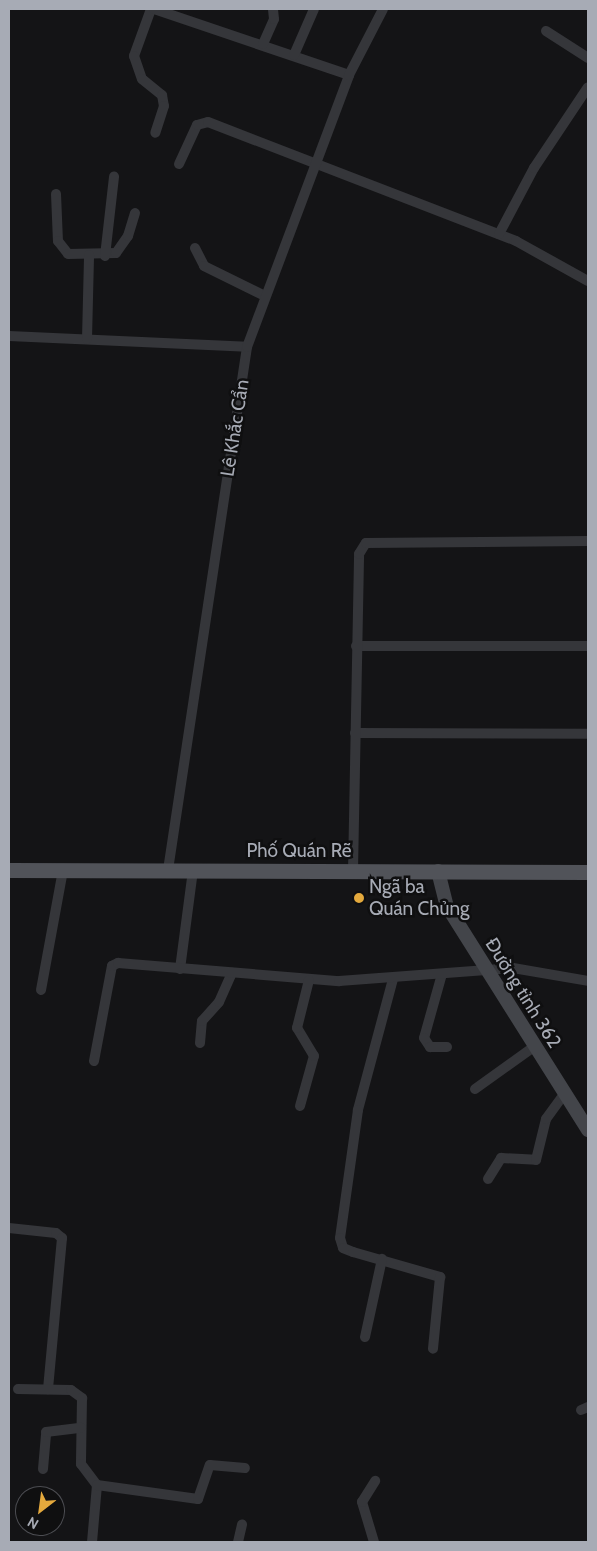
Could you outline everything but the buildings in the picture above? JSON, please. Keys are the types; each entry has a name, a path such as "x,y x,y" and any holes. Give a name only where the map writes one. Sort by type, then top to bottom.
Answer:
{"main road":[{"name":"Phố Quán Rẽ","path":"9,870 588,872"},
{"name":"Đường tỉnh 362","path":"438,871 446,906 588,1130"}],"street":[{"path":"156,133 164,106 162,95 142,79 134,56 152,9 263,44 349,74"},
{"path":"263,44 274,19 272,9"},
{"path":"294,55 314,9"},
{"name":"Lê Khắc Cẩn","path":"168,870 247,346 314,163 349,74 383,9"},
{"path":"546,31 588,58"},
{"path":"499,234 588,87"},
{"path":"578,101 588,106"},
{"path":"180,164 201,122 499,234 588,280"},
{"path":"105,256 114,176"},
{"path":"56,194 61,249 68,254 105,256 123,247 135,213"},
{"path":"196,248 204,266 265,296"},
{"path":"87,339 89,255"},
{"path":"9,336 247,346"},
{"path":"353,871 359,554 366,543 588,541"},
{"path":"356,646 588,646"},
{"path":"355,733 588,734"},
{"path":"41,990 63,870"},
{"path":"180,969 193,870"},
{"path":"94,1061 112,966 123,963 309,980 394,979 513,968 588,981"},
{"path":"200,1043 202,1021 219,1002 232,973"},
{"path":"442,974 424,1038 430,1047 447,1047"},
{"path":"394,979 358,1110 340,1238 343,1248 440,1277 433,1349"},
{"path":"300,1106 314,1056 297,1028 309,980"},
{"path":"475,1089 535,1046"},
{"path":"488,1179 501,1158 536,1160 546,1119 565,1093"},
{"path":"9,1228 56,1233 62,1238 48,1389"},
{"path":"365,1337 382,1259"},
{"path":"18,1389 78,1392 82,1428 82,1471 97,1484 198,1499 210,1465 245,1468"},
{"path":"43,1469 46,1432 82,1428"},
{"path":"374,1542 362,1502 375,1481"},
{"path":"92,1542 97,1484"},
{"path":"238,1542 242,1524"}],"place":[{"name":"Ngã ba Quán Chủng","path":"359,898"}]}
